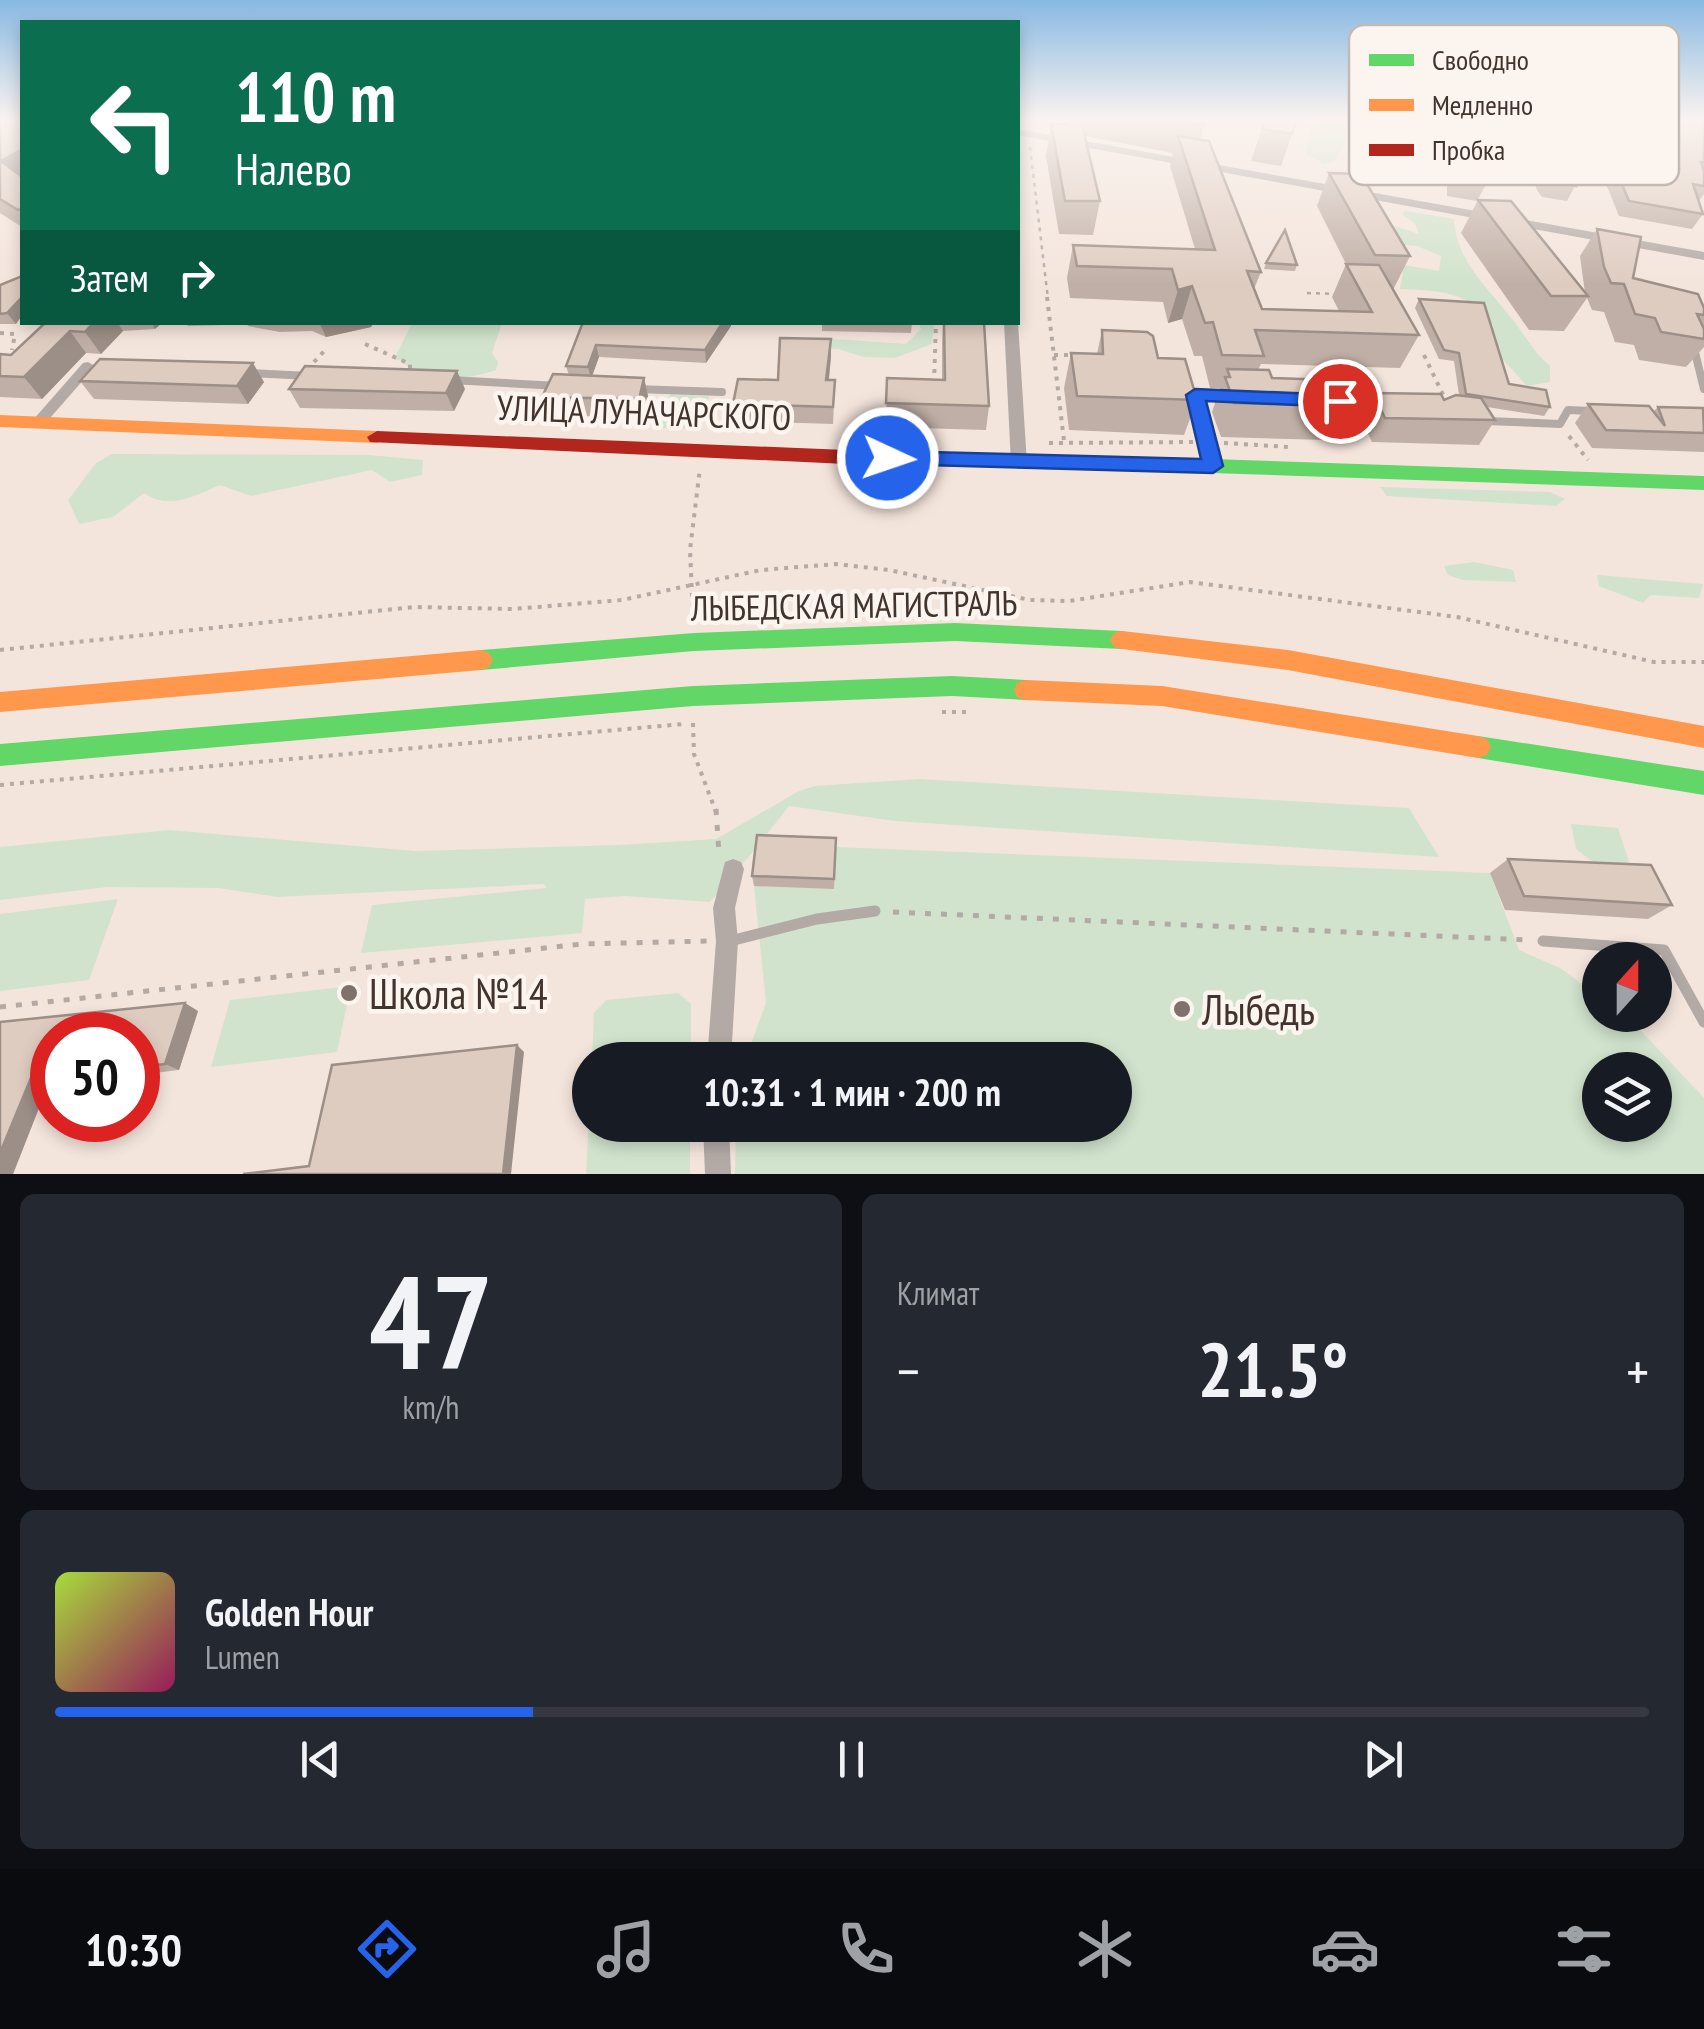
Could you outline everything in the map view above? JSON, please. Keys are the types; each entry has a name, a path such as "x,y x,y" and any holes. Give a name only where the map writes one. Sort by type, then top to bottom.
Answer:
{"main road":[{"name":"УЛИЦА ЛУНАЧАРСКОГО","path":"0,421 1019,464 1213,466 1704,483"},
{"name":"ЛЫБЕДСКАЯ МАГИСТРАЛЬ","path":"0,702 694,642 955,632 1126,640 1288,660 1704,736"},
{"path":"0,756 693,696 952,686 1162,696 1704,782"}],"street":[{"path":"1254,175 1704,256"},
{"path":"1011,325 1019,464"},
{"path":"38,423 88,366"},
{"path":"720,1042 727,866"},
{"path":"717,1142 718,1174"}],"lane":[{"path":"1692,341 1704,389"},
{"path":"88,366 106,367"},
{"path":"237,373 312,376"},
{"path":"410,378 568,386"},
{"path":"626,389 722,392"},
{"path":"1213,466 1195,395 1232,396"},
{"path":"1322,400 1394,403"},
{"path":"1448,405 1480,421 1560,424 1568,410 1606,411"},
{"path":"727,941 817,919 874,912"},
{"path":"1543,941 1664,950 1704,1022"}],"path":[{"path":"1029,175 1064,441"},
{"path":"1307,293 1342,294"},
{"path":"933,393 936,325"},
{"path":"934,336 943,325"},
{"path":"0,334 15,334 12,350"},
{"path":"934,336 950,335"},
{"path":"365,344 410,364 410,378"},
{"path":"1054,354 1074,355"},
{"path":"1424,355 1448,405"},
{"path":"1560,424 1589,461"},
{"path":"694,448 701,462 690,553 689,588 694,619"},
{"path":"0,650 414,607 513,609 622,600 761,570 836,564 889,570 1030,600 1069,601 1190,582 1457,617 1654,662 1704,662"},
{"path":"941,712 978,712"},
{"path":"0,785 693,723 694,754 716,808 727,866"},
{"path":"874,912 1543,941"},
{"path":"0,1007 582,944 701,942"}],"green space":[{"path":"1406,211 1454,219 1466,259 1550,366 1550,382 1527,386 1476,330 1494,327 1476,306 1441,292 1400,289 1404,265 1439,271 1441,256 1417,246 1387,244 1388,224 1419,234 1415,224 1402,214"},
{"path":"411,325 501,325 492,353 498,362 496,370 460,378 434,377 394,359"},
{"path":"920,325 934,325 932,344 895,358 864,357 838,349 796,351 786,344 820,338 906,344 921,329"},
{"path":"670,394 709,396 700,429 660,428"},
{"path":"112,454 369,455 423,460 422,475 390,482 372,470 251,496 220,485 172,501 144,493 113,517 79,524 68,500 96,463"},
{"path":"1380,487 1550,492 1565,499 1556,506 1387,496"},
{"path":"1474,562 1513,570 1516,582 1463,580 1448,575 1444,566"},
{"path":"1597,575 1703,584 1699,598 1651,595 1643,603 1599,586"},
{"name":"Лыбедь","path":"919,779 1409,808 1439,857 895,821 789,806 759,844 1490,873 1519,950 1560,968 1582,984 1582,1032 1642,1032 1661,1052 1582,1052 1582,1142 1672,1142 1672,1064 1704,1098 1704,1174 735,1174 736,1142 1132,1142 1132,1042 752,1042 766,1003 754,886 757,847 710,902 625,896 585,899 582,933 361,953 372,905 547,888 544,884 277,897 218,888 107,887 0,900 0,847 169,830 415,851 716,839 799,791 815,786"},
{"path":"1571,824 1618,828 1629,862 1602,869 1576,849"},
{"path":"118,899 89,980 0,991 0,914"},
{"path":"351,986 337,1052 211,1067 230,1000"},
{"path":"678,993 691,1004 691,1042 593,1042 594,1013 606,1000"},
{"path":"588,1142 690,1142 690,1174 586,1174"}],"building":[{"path":"0,175 20,175 20,209 0,199"},
{"path":"1060,175 1094,175 1100,201 1065,201"},
{"path":"1191,175 1222,175 1261,272 1247,271 1262,309 1372,312 1346,264 1379,265 1419,335 1255,330 1264,356 1222,355 1213,322 1205,323 1192,286 1178,290 1172,269 1077,266 1073,245 1215,250"},
{"path":"1330,175 1349,175 1349,185 1368,185 1410,256 1375,255"},
{"path":"1679,175 1704,175 1704,186 1693,184 1703,214 1629,201 1622,185 1679,185"},
{"path":"1478,200 1511,201 1588,296 1551,296"},
{"path":"1597,229 1641,237 1633,278 1698,294 1704,308 1704,315 1697,314 1704,339 1661,332 1655,318 1635,314 1624,284 1611,283"},
{"path":"1285,230 1297,265 1266,263"},
{"path":"20,277 20,299 7,313 0,314 0,285"},
{"path":"1419,299 1484,303 1509,384 1546,390 1550,407 1466,394 1459,353 1444,350"},
{"path":"43,325 91,325 85,332 70,331 24,377 0,376 0,354 11,355"},
{"path":"582,325 721,325 705,350 596,345 588,367 566,366"},
{"path":"944,325 984,325 989,406 886,403 887,378 945,380"},
{"path":"1102,330 1147,332 1153,336 1158,358 1185,359 1197,400 1077,396 1071,353 1103,354"},
{"path":"780,338 831,339 826,380 835,380 833,407 733,404 738,379 778,380"},
{"path":"100,359 253,363 237,386 80,381"},
{"path":"305,366 457,371 446,393 289,389"},
{"path":"1227,369 1269,370 1272,378 1332,380 1344,406 1234,403 1225,377 1230,377"},
{"path":"553,374 644,378 639,399 542,397"},
{"path":"1373,393 1441,394 1444,400 1456,395 1481,398 1495,420 1385,418"},
{"path":"1588,404 1649,406 1665,426 1658,407 1703,408 1704,433 1606,430"},
{"path":"757,835 836,838 834,879 752,876"},
{"path":"1508,859 1651,865 1672,905 1524,896"},
{"path":"185,1003 165,1064 160,1065 160,1012 97,1012"},
{"path":"30,1019 30,1080 0,1153 0,1022"},
{"path":"517,1045 503,1174 243,1174 309,1166 332,1065"}],"traffic: fast":[{"path":"1212,466 1704,483"},
{"path":"481,660 694,642 955,632 1122,640"},
{"path":"0,755 693,696 952,686 1026,690"},
{"path":"1478,747 1704,783"}],"traffic: slow":[{"path":"0,421 377,437"},
{"path":"846,457 1212,466"},
{"path":"1122,640 1288,660 1704,737"},
{"path":"0,702 481,660"},
{"path":"1026,690 1162,696 1478,747"}],"traffic: jam":[{"path":"377,437 846,457"}],"place":[{"name":"Школа №14","path":"349,993"},
{"name":"Лыбедь","path":"1182,1009"}],"route":[{"path":"888,458 1213,466 1195,395 1340,401"}]}
